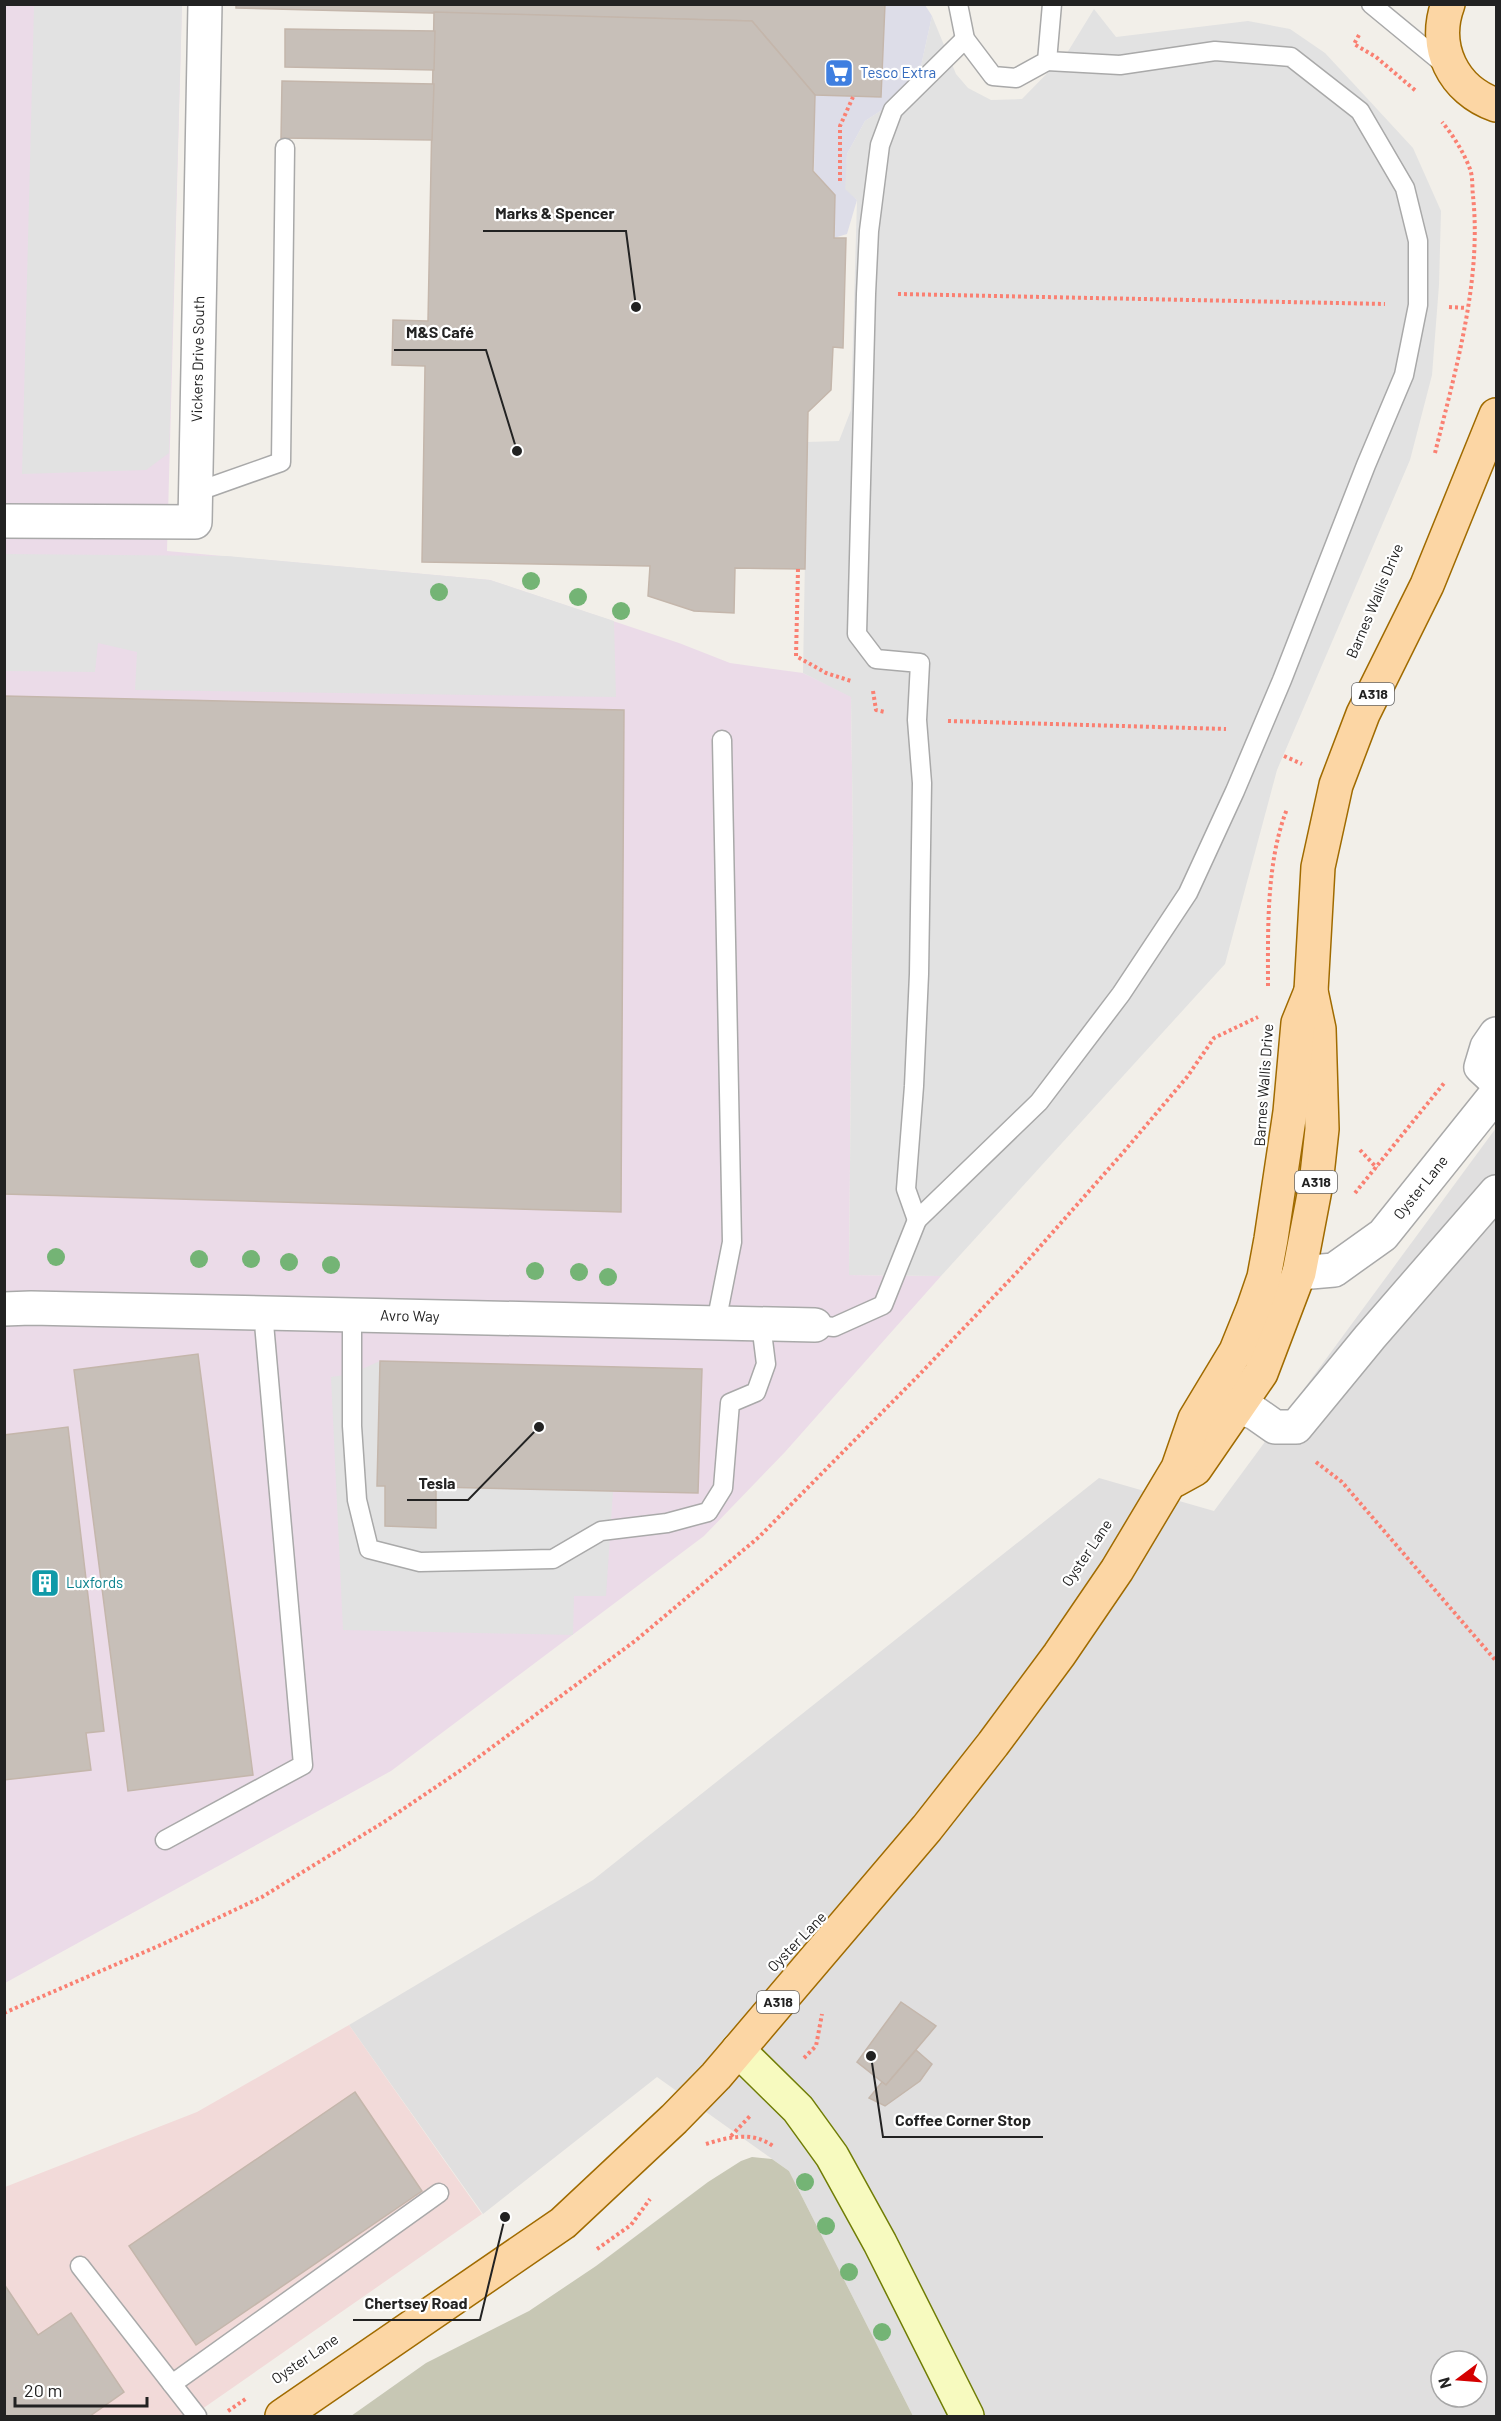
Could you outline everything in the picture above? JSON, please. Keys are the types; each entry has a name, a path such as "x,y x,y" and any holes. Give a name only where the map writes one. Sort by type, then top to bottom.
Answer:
{"main road":[{"path":"1448,4 1443,17 1442,46 1452,70 1470,92 1496,106"},
{"name":"Barnes Wallis Drive","path":"1299,1273 1316,1184 1322,1130 1319,1029 1311,990 1318,867 1336,785 1363,714 1427,585 1497,415"},
{"name":"Barnes Wallis Drive","path":"1242,1336 1264,1277 1290,1112 1298,1023 1311,990"},
{"name":"Oyster Lane","path":"1169,1484 1195,1469 1261,1373 1299,1273"},
{"name":"Oyster Lane","path":"282,2416 563,2223 674,2119 738,2050 927,1827 993,1744 1091,1610 1178,1468 1195,1419 1236,1351 1242,1336"}],"street":[{"name":"Vickers Drive South","path":"4,521 195,522 205,4"},
{"path":"1497,1035 1487,1047 1481,1067 1497,1081"},
{"name":"Oyster Lane","path":"1299,1273 1334,1270 1383,1235 1497,1094"},
{"path":"1209,1395 1255,1413 1275,1427 1296,1427 1497,1192"},
{"name":"Avro Way","path":"4,1309 263,1312 815,1325"},
{"path":"738,2050 798,2109 832,2157 880,2243 967,2416"}],"lane":[{"path":"815,1325 834,1327 883,1305 917,1220 1039,1102 1121,994 1188,893 1255,743 1404,375 1418,305 1418,241 1405,188 1360,111 1291,57 1215,51 1120,65 1047,61 1016,78 993,76 965,39 958,4"},
{"path":"1047,61 1052,4"},
{"path":"1371,4 1452,70"},
{"path":"917,1220 906,1189 919,974 922,783 917,720 920,663 876,659 857,634 866,294 869,231 880,145 893,110 965,39"},
{"path":"196,492 282,462 285,148"},
{"path":"716,1323 732,1242 722,740"},
{"path":"165,1840 303,1765 263,1312"},
{"path":"352,1314 352,1416 357,1500 369,1549 420,1562 553,1558 601,1531 667,1523 708,1512 723,1488 730,1403 756,1392 766,1364 761,1324"},
{"path":"172,2384 439,2193"},
{"path":"80,2266 197,2416"}],"path":[{"path":"1354,44 1376,57 1418,93"},
{"path":"1434,457 1457,367 1467,308 1475,215 1470,170 1439,118"},
{"path":"866,294 1418,305 1467,308"},
{"path":"798,569 796,656 826,673 854,682"},
{"path":"873,688 876,710 917,720 1229,729 1255,743"},
{"path":"1268,995 1272,887 1280,827 1288,807"},
{"path":"4,2013 163,1944 262,1897 384,1822 464,1768 635,1641 759,1537 918,1376 1022,1267 1121,1155 1187,1077 1214,1038 1255,1017 1262,1018"},
{"path":"1354,1194 1415,1120"},
{"path":"1307,1455 1342,1482 1497,1661"},
{"path":"238,2404 248,2397"}],"shaded area":[{"path":"5,5 182,5 167,551 490,580 679,643 730,663 803,673 851,696 853,837 849,1275 941,1276 785,1452 704,1536 391,1771 5,1983"},
{"path":"34,5 182,5 169,453 146,470 22,474"},
{"path":"884,5 925,5 932,16 919,75 885,108 865,121 847,154 845,189 857,200 847,234 834,238 835,195 814,171 815,95 881,97"},
{"path":"1094,9 1116,37 1248,21 1290,29 1325,53 1365,96 1413,148 1441,211 1439,285 1432,375 1410,460 1277,770 1225,964 941,1276 849,1275 853,837 851,697 803,673 807,442 839,441 851,410 857,200 844,189 847,154 865,121 885,108 919,75 932,16 956,74 968,88 991,100 1022,99 1067,53"},
{"path":"5,554 227,556 490,580 614,621 616,697 135,690 137,652 98,643 95,672 5,671"},
{"path":"1496,1128 1496,2416 913,2416 789,2171 657,2077 483,2214 349,2025 593,1880 1099,1478 1214,1511"},
{"path":"380,1361 377,1485 385,1486 385,1526 436,1528 436,1487 613,1491 606,1596 574,1596 573,1635 343,1630 331,1377 351,1374"},
{"path":"349,2025 482,2214 192,2416 5,2416 5,2187 197,2112"},
{"path":"752,2157 772,2159 789,2171 913,2416 351,2416 426,2363 529,2311 596,2266 708,2182 741,2161"}],"building":[{"name":"Tesco Extra","path":"236,4 885,4 881,97 815,95 752,21 236,8"},
{"path":"434,12 752,21 815,95 813,171 835,195 834,238 846,238 843,348 833,347 831,390 808,412 805,569 735,568 734,613 694,611 648,596 650,566 422,562 425,366 392,365 393,320 428,321"},
{"path":"285,29 435,31 434,70 285,67"},
{"path":"282,81 434,84 432,140 281,138"},
{"path":"4,696 624,710 621,1212 4,1194"},
{"path":"198,1354 253,1775 128,1791 74,1370"},
{"path":"380,1361 702,1369 698,1493 436,1487 436,1528 385,1526 385,1486 377,1486"},
{"name":"Luxfords","path":"68,1427 104,1731 86,1733 91,1770 4,1780 4,1435"},
{"path":"901,2002 936,2026 886,2085 857,2062"},
{"path":"916,2050 932,2064 920,2081 885,2106 869,2098 882,2082 886,2085"},
{"path":"355,2092 422,2191 196,2345 129,2246"},
{"path":"4,2284 38,2335 71,2313 124,2392 90,2416 4,2416"}],"place":[{"name":"Tesco Extra","path":"839,73"},
{"name":"Marks & Spencer","path":"636,307"},
{"name":"M&S Café","path":"517,451"},
{"name":"Tesla","path":"539,1427"},
{"name":"Luxfords","path":"45,1583"},
{"name":"Coffee Corner Stop","path":"871,2056"},
{"name":"Chertsey Road","path":"505,2217"}]}
